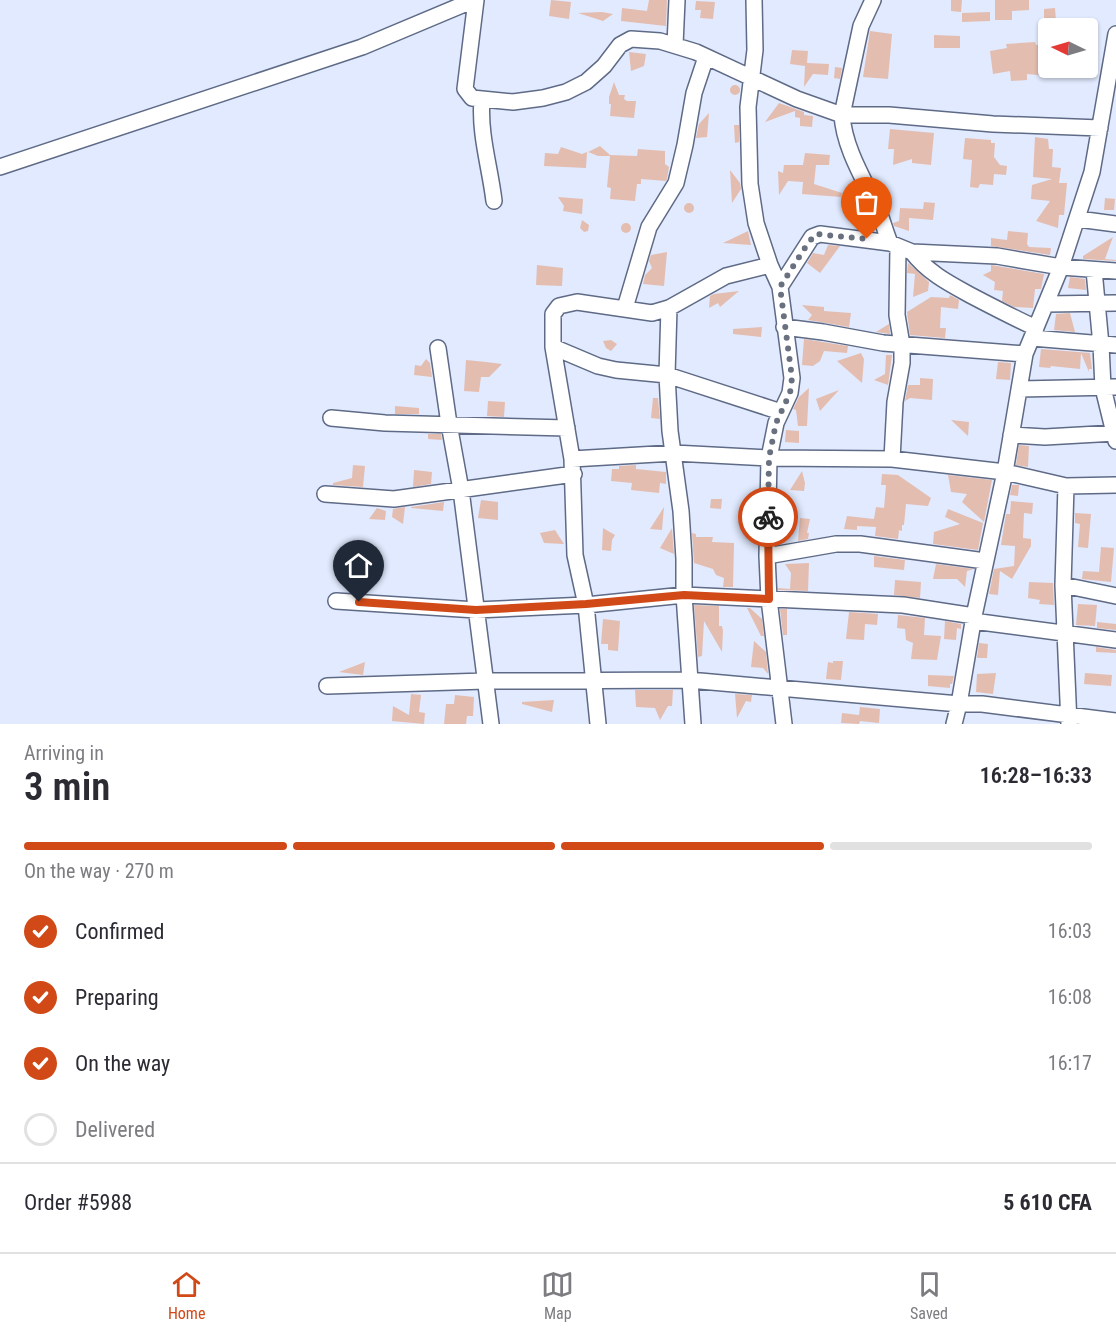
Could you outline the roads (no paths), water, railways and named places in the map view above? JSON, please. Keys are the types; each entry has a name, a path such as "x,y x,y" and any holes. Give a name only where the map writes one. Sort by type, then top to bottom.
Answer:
{"street":[{"path":"0,167 362,47 475,0 465,88 472,98 513,102 554,96 574,89 604,66 620,45 631,39 675,45 751,76 797,99 842,115 889,115 993,124 1106,120"},
{"path":"675,45 678,0"},
{"path":"754,0 755,50 748,107 750,184 756,223 780,287 792,378 790,393 776,423 769,458 769,599 784,724"},
{"path":"873,0 861,26 842,115 846,138 878,210 900,247 942,279 1034,333 1109,345"},
{"path":"954,724 973,619 1005,472 1025,354 1061,267 1092,172 1106,120 1116,34"},
{"path":"625,308 649,227 676,183 694,93 706,57"},
{"path":"482,99 484,150 491,176 494,201"},
{"path":"1078,219 1116,224"},
{"path":"780,287 816,234 843,236 900,247 997,256 1061,267 1116,271"},
{"path":"891,459 895,402 902,363 902,345 897,315 900,247"},
{"path":"598,724 586,604 575,555 573,466 553,347 553,314 559,306 577,302 652,313 669,308 726,276 770,265"},
{"path":"1011,435 1115,436 1110,388 1109,345 1096,303 1094,270"},
{"path":"1046,304 1116,303"},
{"path":"669,308 670,431 681,511 693,724"},
{"path":"784,327 902,345 1025,354"},
{"path":"553,347 598,366 668,375 782,412"},
{"path":"438,348 461,490 491,724"},
{"path":"1018,389 1110,388"},
{"path":"331,418 385,423 567,428"},
{"path":"325,494 394,499 461,490 573,466 674,453 769,458 891,459 1005,472 1066,486 1116,485"},
{"path":"1066,486 1064,585 1068,720"},
{"path":"768,556 836,544 860,544 985,561"},
{"path":"1064,585 1116,596"},
{"path":"336,601 476,610 586,604 684,595 903,605 973,619 1116,640"},
{"path":"327,686 485,681 689,680 959,704 982,704 1068,720 1116,721"}]}
